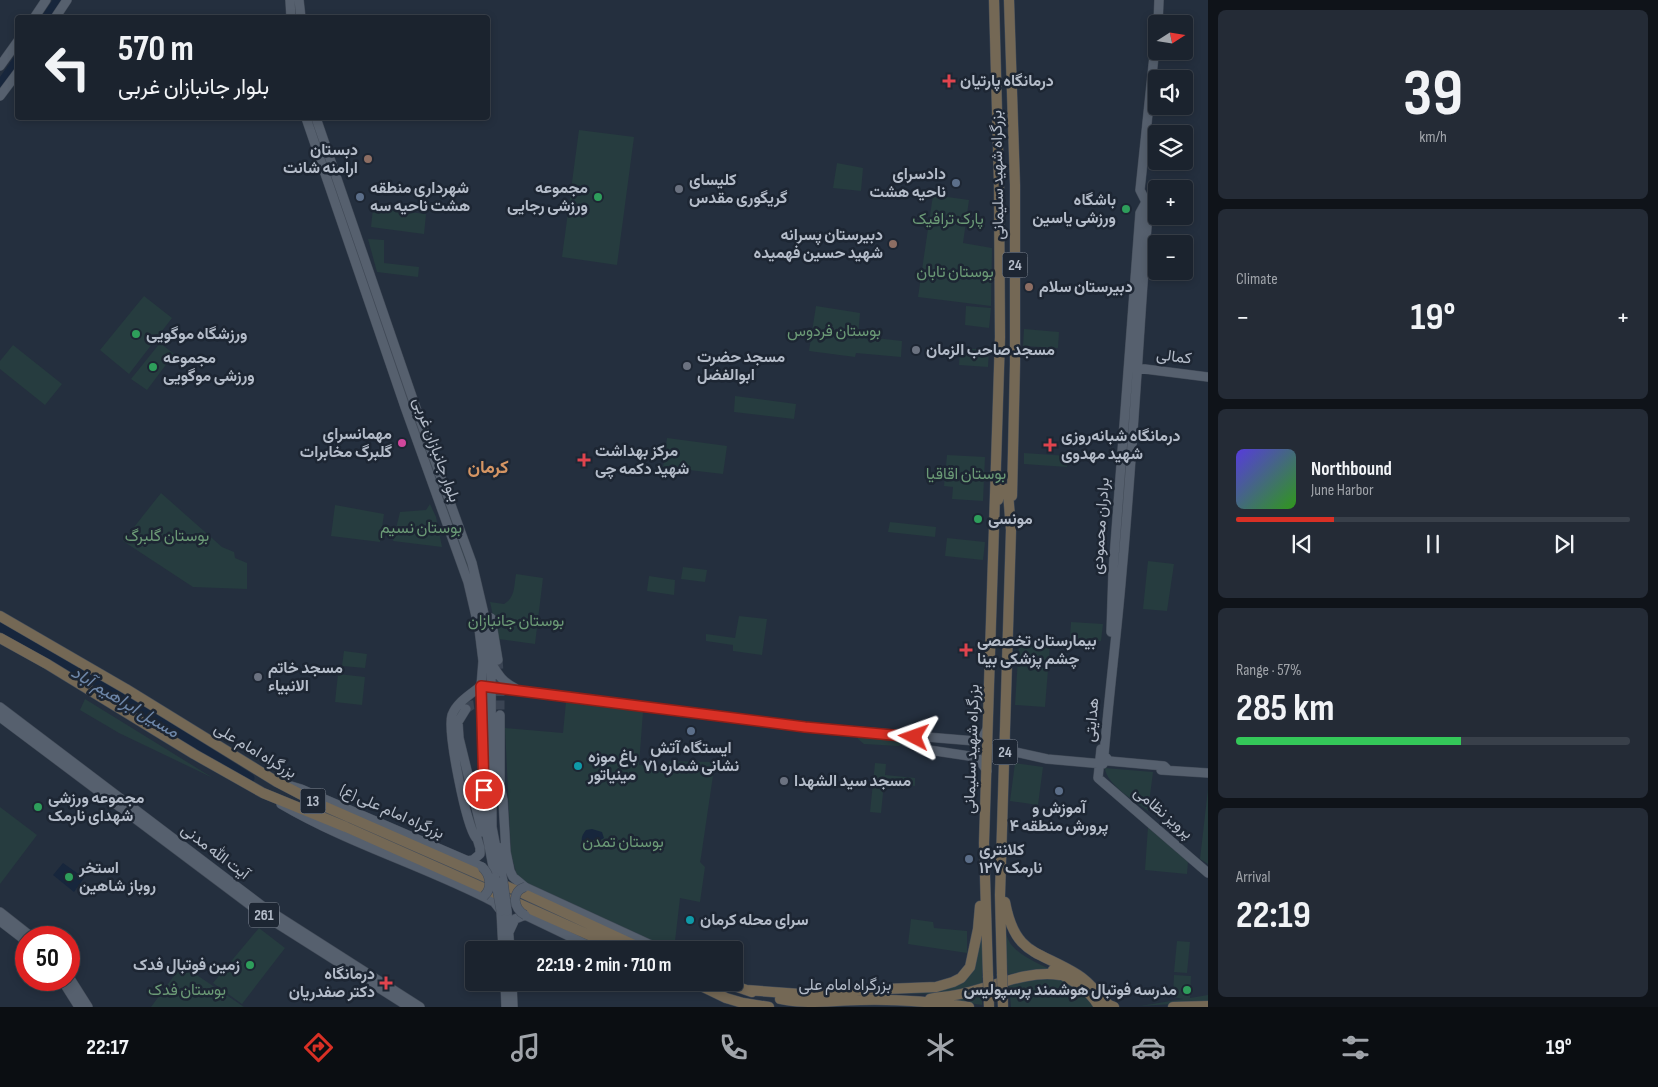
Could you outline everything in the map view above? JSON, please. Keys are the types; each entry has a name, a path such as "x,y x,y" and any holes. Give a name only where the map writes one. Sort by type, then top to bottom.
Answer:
{"highway":[{"name":"بزرگراه شهید سلیمانی","path":"989,1007 984,876 998,403 999,193 994,0"},
{"name":"بزرگراه شهید سلیمانی","path":"1009,0 1015,185 1015,364 1010,530"},
{"path":"997,439 997,467 1002,473 1008,470 1013,440"},
{"path":"993,533 999,491 1004,487 1008,492 1010,530"},
{"name":"24","path":"1003,1007 1000,870 1010,530"},
{"name":"بزرگراه امام علی","path":"0,616 126,689 277,782 319,804 522,893 626,941"},
{"name":"بزرگراه امام علی","path":"0,638 263,793 346,827 603,941"},
{"path":"1000,870 1008,920 1014,934 1035,952 1084,979 1109,1005 1114,1007"},
{"path":"746,990 808,994 936,987 957,980 970,968 973,958 984,876"},
{"path":"1000,895 1004,924 1014,943 1024,952 1066,976 1088,993 1098,1007"},
{"path":"918,1001 964,993 1028,976 1049,974 1066,976"},
{"name":"بزرگراه امام علی","path":"743,989 784,1000 795,1001 918,1001 969,1007"},
{"path":"710,991 746,1005 769,1007"},
{"path":"1173,1007 1207,1007"}],"main road":[{"path":"36,15 46,0"},
{"path":"57,15 67,0"},
{"path":"290,0 291,15"},
{"path":"299,0 301,15"},
{"path":"1158,15 1159,0"},
{"path":"0,66 15,45"},
{"name":"برادران محمودی","path":"1098,778 1123,562 1148,213 1146,202 1140,190 1154,60"},
{"path":"0,96 15,76"},
{"name":"بلوار جانبازان غربی","path":"307,120 405,407 468,582 482,645 483,675 481,686 486,830 488,846 499,879"},
{"name":"بلوار جانبازان غربی","path":"317,120 472,563 486,622 494,660 491,686 492,827 510,941"},
{"name":"برادران محمودی","path":"1112,649 1113,571 1124,416 1140,213 1146,202"},
{"path":"1138,351 1142,364 1149,370"},
{"name":"کمالی","path":"1137,368 1208,377"},
{"path":"1124,416 1134,417"},
{"path":"472,563 484,588 495,640 494,660 498,675 508,685 520,690"},
{"name":"هدایتی","path":"1112,649 1104,755 1109,761 1164,766 1167,769"},
{"path":"466,861 473,860 480,854 480,848 469,826 451,722 457,707 481,686 805,727 906,736 975,740 981,739 985,735 988,724"},
{"path":"491,734 497,697 503,692 520,690"},
{"name":"آیت الله مدنی","path":"0,708 292,934 409,1007"},
{"path":"466,709 458,722 459,738 483,837 488,846"},
{"path":"500,715 500,786 503,800 506,852 513,877 525,886 643,941"},
{"name":"261","path":"0,717 232,888"},
{"path":"906,736 923,748 979,759 987,771"},
{"path":"941,738 948,742 949,745 948,749 943,752"},
{"name":"هدایتی","path":"1005,740 1016,752 1047,759 1208,773"},
{"path":"468,775 466,785 476,838"},
{"name":"پرویز نظامی","path":"1098,778 1208,873"},
{"name":"بزرگراه امام علی (ع)","path":"277,782 301,789 482,867 486,871 490,884 489,892 484,896"},
{"name":"بلوار جانبازان غربی","path":"497,853 500,829 500,786"},
{"path":"263,793 315,822 484,896 504,911"},
{"path":"525,886 516,893 515,900 520,912 579,941"},
{"name":"آیت الله مدنی","path":"232,888 420,1007"},
{"name":"بلوار جانبازان غربی","path":"503,941 504,911"},
{"path":"0,912 18,926"},
{"path":"509,932 515,919 525,915"},
{"path":"0,921 15,933"},
{"path":"69,991 79,1007"},
{"path":"78,991 88,1007"},
{"path":"505,991 506,1007"},
{"path":"512,991 513,1007"}],"green space":[{"path":"310,120 314,120 469,564 488,674 478,618"},
{"name":"مجموعه ورزشی رجایی","path":"579,130 634,137 617,265 562,257"},
{"path":"837,163 863,168 861,191 833,188"},
{"name":"بوستان تابان","path":"933,195 969,200 963,243 992,248 991,306 918,297"},
{"path":"373,208 426,214 424,234 371,227"},
{"path":"368,239 384,240 384,263 419,267 418,277 377,272"},
{"name":"ورزشگاه موگویی","path":"144,296 172,318 129,374 100,350"},
{"name":"بوستان فردوس","path":"816,306 860,313 858,336 902,341 901,357 856,353 855,357 809,351"},
{"path":"966,306 991,308 989,328 965,325"},
{"path":"1024,329 1059,332 1058,348 1023,346"},
{"name":"مجموعه ورزشی موگویی","path":"160,343 174,354 147,390 131,379"},
{"path":"13,345 62,384 45,405 0,369 0,361"},
{"path":"960,348 989,350 988,367 959,365"},
{"path":"735,396 796,404 794,419 734,412"},
{"path":"667,438 727,446 723,474 663,467"},
{"path":"1024,453 1068,456 1067,467 1024,464"},
{"name":"بوستان اقاقیا","path":"947,455 985,457 983,501 952,499 953,487 944,486"},
{"name":"بوستان گلبرگ","path":"161,493 222,547 234,552 235,558 247,563 247,589 193,587 123,541"},
{"name":"بوستان نسیم","path":"430,504 436,517 442,547 393,541 400,512 426,510"},
{"name":"بوستان نسیم","path":"335,505 384,514 380,542 331,536"},
{"path":"890,522 936,527 935,537 888,532"},
{"path":"947,538 985,542 983,560 945,556"},
{"path":"1148,561 1174,564 1167,611 1143,609"},
{"path":"683,567 707,570 705,582 681,579"},
{"name":"بوستان جانبازان","path":"516,574 543,578 535,644 498,639 490,602 504,604 508,601 513,591"},
{"path":"649,576 675,580 674,595 647,591"},
{"path":"739,616 767,619 762,655 733,651 733,645 706,641 706,634 735,638"},
{"path":"1071,622 1103,624 1101,641 1070,639"},
{"path":"1019,642 1050,645 1045,707 1015,705"},
{"path":"344,651 367,654 365,668 342,666"},
{"path":"338,674 365,677 362,705 335,702"},
{"path":"85,699 213,778 119,733 80,710"},
{"name":"بوستان تمدن","path":"566,702 643,712 639,765 668,767 669,761 715,762 700,862 705,867 700,902 680,898 675,941 649,941 527,885 517,876 511,854 505,728 563,733"},
{"path":"858,736 909,741 915,747 901,744 899,746 864,744 858,739"},
{"path":"875,763 886,764 885,775 915,778 915,786 884,783 881,813 870,812"},
{"path":"1015,763 1043,767 1038,805 1010,801"},
{"path":"1105,768 1153,772 1148,811 1110,780"},
{"path":"1208,789 1208,864 1200,859"},
{"path":"0,807 37,835 0,884"},
{"path":"1148,827 1188,861 1187,874 1145,870"},
{"path":"911,919 933,922 934,928 967,931 967,953 908,944"},
{"path":"984,920 982,985 940,994 889,993 961,981"},
{"name":"زمین فوتبال فدک","path":"259,928 285,948 242,1004 213,983"},
{"path":"1004,928 1014,948 1057,973 1008,974"},
{"path":"1177,941 1190,942 1187,973 1174,972"},
{"name":"بوستان فدک","path":"182,965 244,1007 151,1007"},
{"path":"1174,975 1191,976 1190,998 1208,995 1208,1002 1140,1006 1183,999 1173,997"},
{"path":"1059,978 1076,987 1096,1007 1011,1007 1009,984 1022,980"},
{"path":"982,990 982,1005 949,1000"}],"water":[{"path":"592,829 602,832 604,838 599,841 593,840 589,846 585,846 582,842 582,836 586,830"},
{"name":"استخر روباز شاهین","path":"63,863 84,878 74,892 53,875"}],"waterway":[{"path":"48,15 58,0"},
{"path":"0,85 15,63"},
{"name":"مسیل ابراهیم آباد","path":"0,627 124,699 250,778"}],"tunnel":[{"path":"498,660 500,715"},
{"path":"466,709 472,705 487,703"}],"place":[{"name":"درمانگاه پارتیان","path":"949,81"},
{"name":"دبستان ارامنه شانت","path":"368,159"},
{"name":"دادسرای ناحیه هشت","path":"956,183"},
{"name":"کلیسای گریگوری مقدس","path":"679,189"},
{"name":"شهرداری منطقه هشت ناحیه سه","path":"360,197"},
{"name":"مجموعه ورزشی رجایی","path":"598,197"},
{"name":"باشگاه ورزشی یاسین","path":"1126,209"},
{"name":"دبیرستان پسرانه شهید حسین فهمیده","path":"893,244"},
{"name":"دبیرستان سلام","path":"1029,287"},
{"name":"ورزشگاه موگویی","path":"136,334"},
{"name":"مسجد صاحب الزمان","path":"916,350"},
{"name":"مسجد حضرت ابوالفضل","path":"687,366"},
{"name":"مجموعه ورزشی موگویی","path":"153,367"},
{"name":"مهمانسرای گلبرگ مخابرات","path":"402,443"},
{"name":"درمانگاه شبانه‌روزی شهید مهدوی","path":"1050,445"},
{"name":"مرکز بهداشت شهید دکمه چی","path":"584,460"},
{"name":"مونسی","path":"978,519"},
{"name":"بیمارستان تخصصی چشم پزشکی بینا","path":"966,650"},
{"name":"مسجد خاتم الانبیاء","path":"258,677"},
{"name":"ایستگاه آتش نشانی شماره ۷۱","path":"691,731"},
{"name":"باغ موزه مینیاتور","path":"578,766"},
{"name":"مسجد سید الشهدا","path":"784,781"},
{"name":"آموزش و پرورش منطقه ۴","path":"1059,791"},
{"name":"مجموعه ورزشی شهدای نارمک","path":"38,807"},
{"name":"کلانتری ۱۲۷ نارمک","path":"969,859"},
{"name":"استخر روباز شاهین","path":"69,877"},
{"name":"سرای محله کرمان","path":"690,920"},
{"name":"زمین فوتبال فدک","path":"250,965"},
{"name":"درمانگاه دکتر صفدریان","path":"386,983"},
{"name":"مدرسه فوتبال هوشمند پرسپولیس","path":"1187,990"}],"district":[{"name":"کرمان","path":"488,467"}],"route":[{"path":"484,790 481,686 805,727 914,737"}],"park label":[{"name":"پارک ترافیک","path":"948,219"}]}
